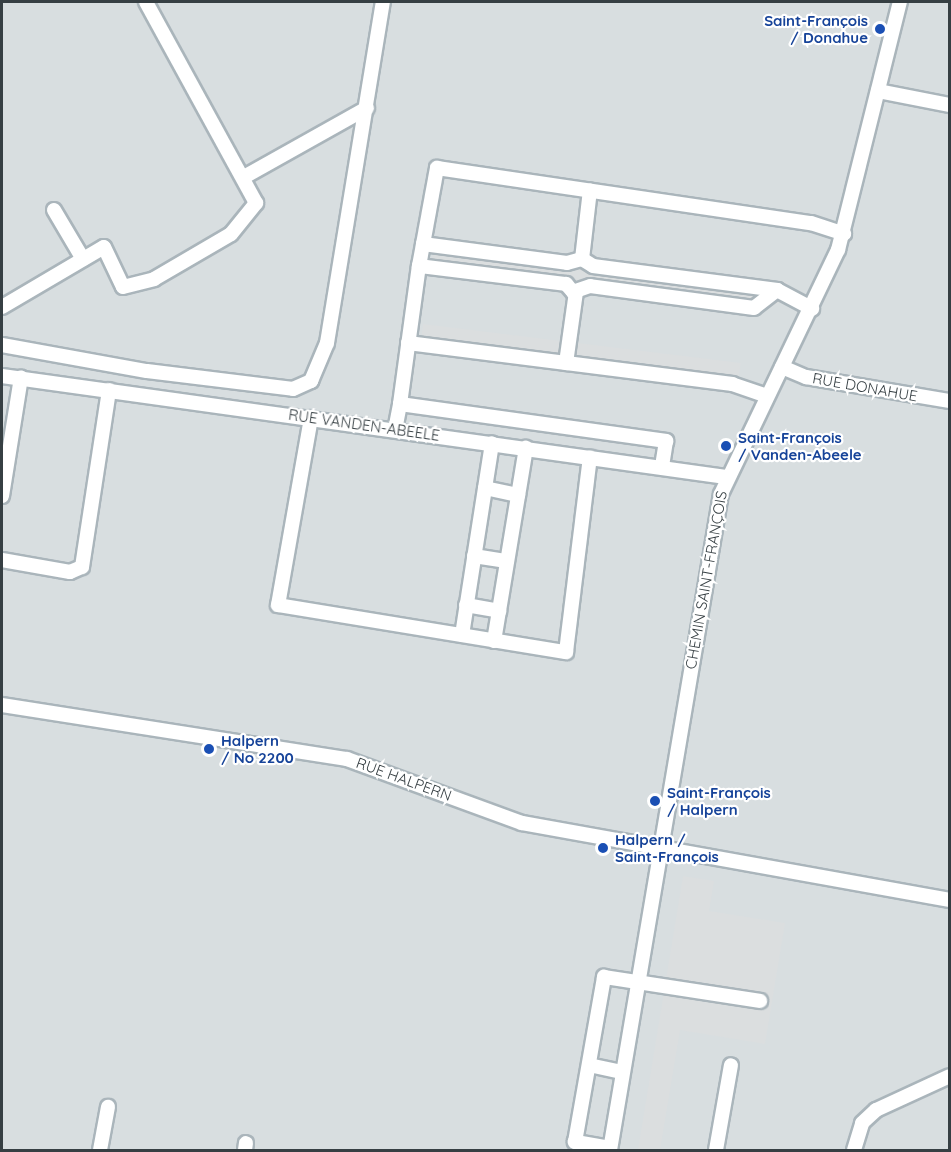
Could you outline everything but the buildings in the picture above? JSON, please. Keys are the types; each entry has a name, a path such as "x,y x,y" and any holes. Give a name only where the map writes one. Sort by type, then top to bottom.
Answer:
{"street":[{"path":"2,345 147,371 293,389 311,381 323,362 368,108 384,2"},
{"name":"CHEMIN SAINT-FRANÇOIS","path":"610,1149 660,844 726,477 812,309 844,234 900,2"},
{"path":"2,307 104,247 123,287 154,279 231,234 256,203 150,3"},
{"path":"878,91 950,105"},
{"path":"244,177 368,108"},
{"path":"395,429 436,168 811,223 844,234"},
{"path":"582,260 591,190"},
{"path":"54,210 83,260"},
{"path":"423,244 567,263 582,260 592,266 777,290 812,309"},
{"path":"419,266 566,284 576,292"},
{"path":"576,292 590,286 754,308 777,290"},
{"path":"566,363 576,292"},
{"path":"408,343 732,384 766,396"},
{"name":"RUE DONAHUE","path":"782,367 806,377 950,401"},
{"path":"136,393 147,371"},
{"name":"RUE VANDEN-ABEELE","path":"2,376 395,429 726,477"},
{"path":"2,496 21,378"},
{"path":"2,560 70,572 82,567 109,390"},
{"path":"400,404 666,441 662,467"},
{"path":"311,418 278,605 566,652 590,457"},
{"path":"549,451 554,425"},
{"path":"607,459 611,433"},
{"path":"462,635 492,443"},
{"path":"494,640 526,448"},
{"path":"484,488 518,495"},
{"path":"474,556 507,561"},
{"path":"466,605 499,611"},
{"name":"RUE HALPERN","path":"2,705 347,759 522,823 660,844 950,900"},
{"path":"610,1149 575,1142 604,977 760,1001"},
{"path":"589,1065 622,1072"},
{"path":"716,1150 731,1065"},
{"path":"854,1150 862,1123 876,1110 950,1076"},
{"path":"100,1150 108,1107"}],"shaded area":[{"path":"2,2 949,2 949,1150 2,1150"},
{"path":"435,237 788,282 785,300 755,315 430,273"},
{"path":"423,324 741,363 737,393 419,354"},
{"path":"683,876 714,881 709,911 785,923 765,1044 680,1030 660,1150 638,1150"}],"place":[{"name":"Saint-François / Donahue","path":"880,29"},
{"name":"Saint-François / Vanden-Abeele","path":"726,446"},
{"name":"Halpern / No 2200","path":"209,749"},
{"name":"Saint-François / Halpern","path":"655,801"},
{"name":"Halpern / Saint-François","path":"603,848"}]}
